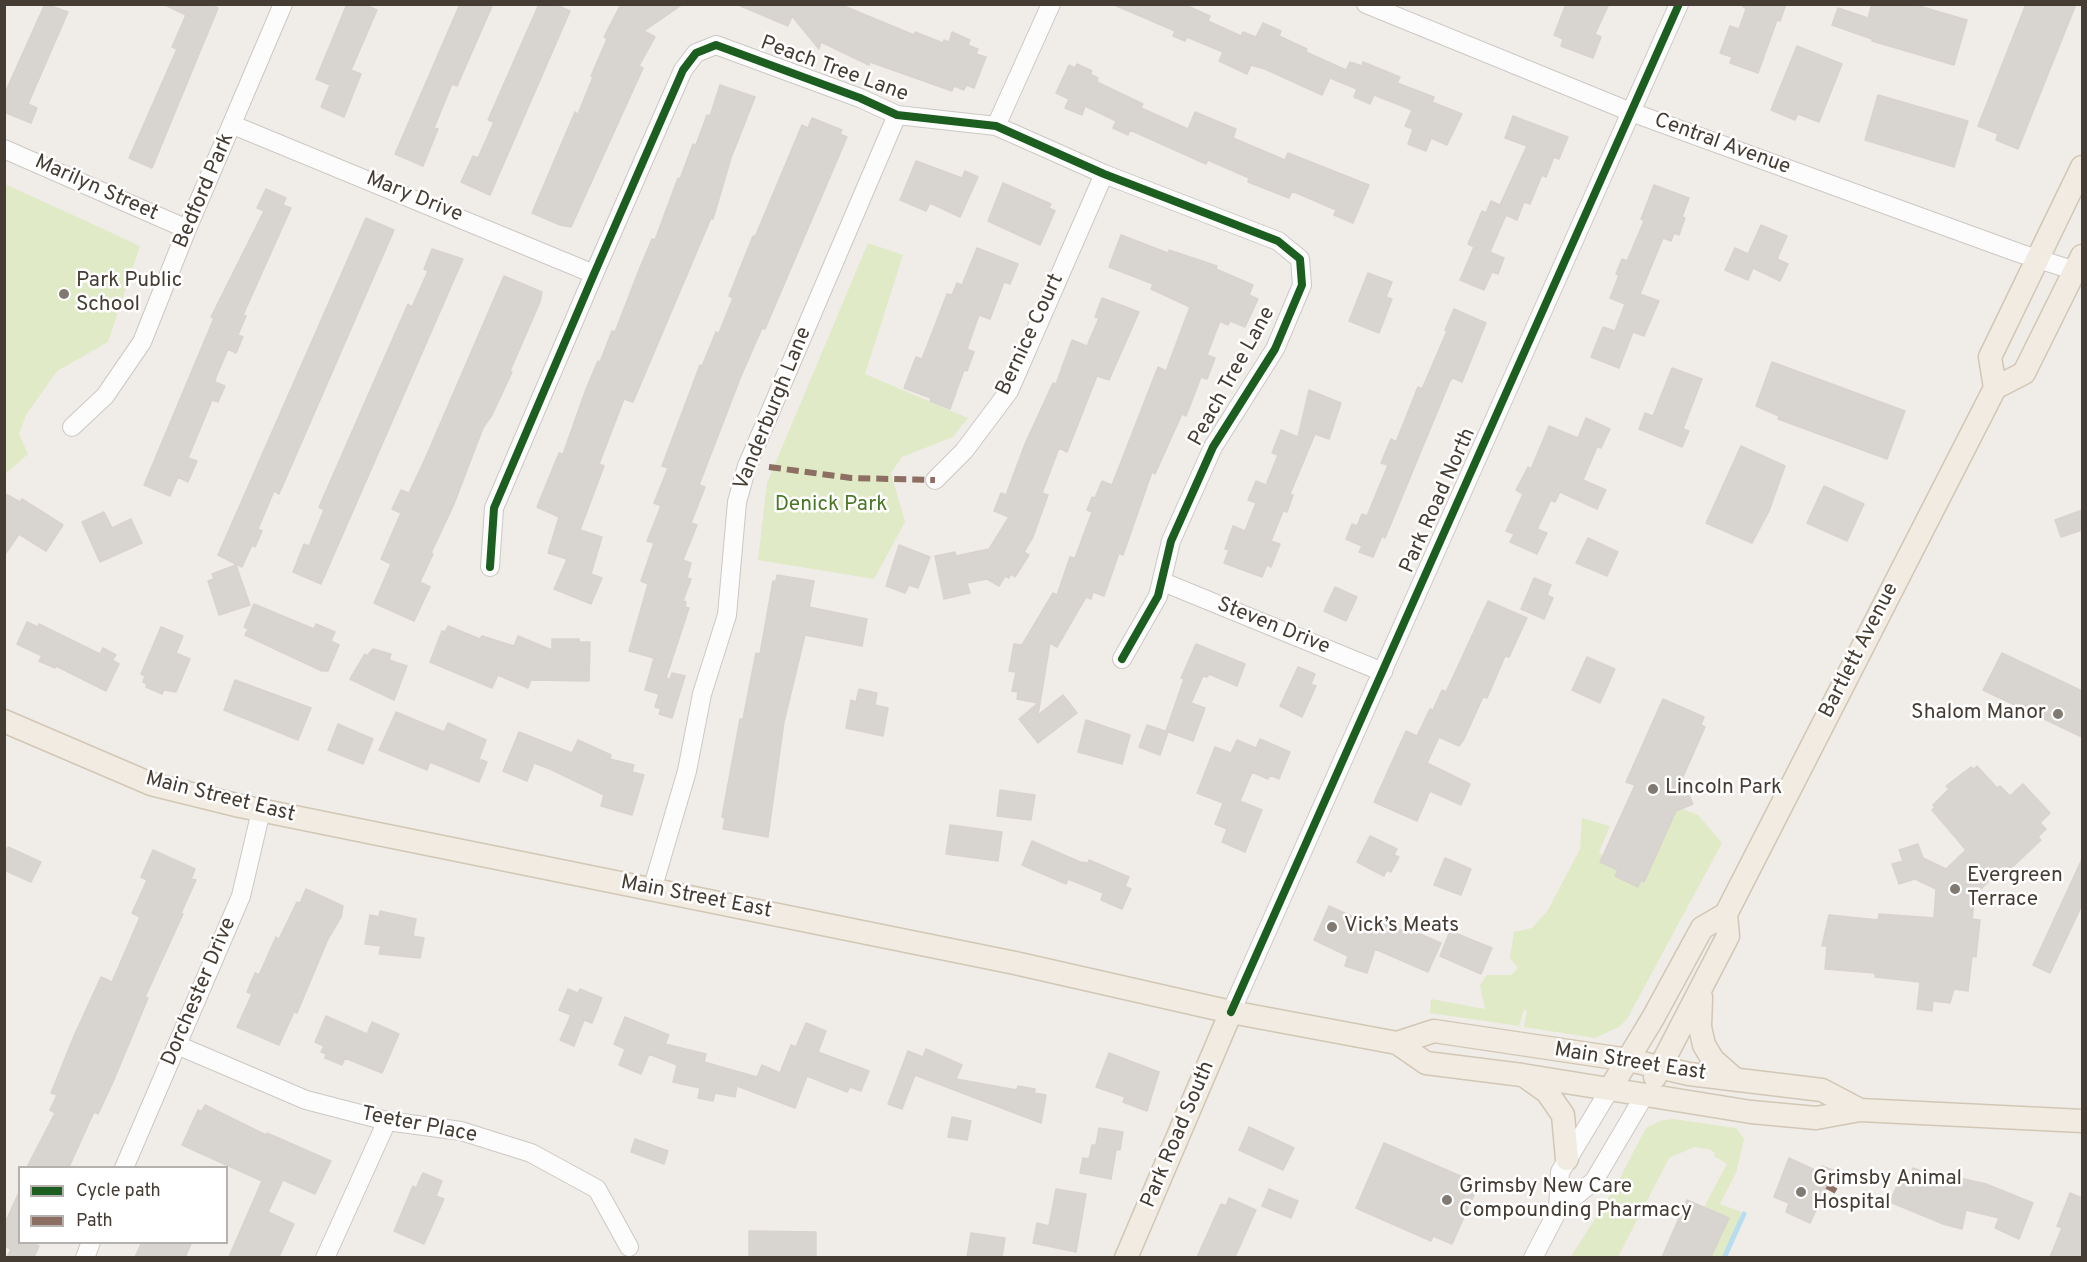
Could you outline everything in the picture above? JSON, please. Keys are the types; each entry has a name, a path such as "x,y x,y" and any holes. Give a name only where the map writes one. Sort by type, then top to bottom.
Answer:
{"main road":[{"path":"2080,267 2024,373 1995,388 1990,357 2082,167"},
{"name":"Bartlett Avenue","path":"1644,1096 1662,1067 1728,936 1726,914 1995,388"},
{"name":"Main Street East","path":"4,721 152,784 261,810 1015,963 1231,1012 1397,1042 1426,1063 1522,1075 1644,1096 1816,1118 1860,1110 2082,1121"},
{"name":"Bartlett Avenue","path":"1610,1089 1629,1060 1702,928 1726,914"},
{"path":"1701,992 1700,1027 1704,1045 1713,1060 1736,1080"},
{"name":"Park Road South","path":"1126,1257 1231,1012"},
{"name":"Main Street East","path":"1397,1042 1434,1031 1629,1060 1736,1080 1822,1090 1860,1110"},
{"path":"1522,1075 1547,1092 1563,1115 1567,1159"}],"street":[{"name":"Bedford Park","path":"72,427 105,396 142,342 187,229 283,4"},
{"path":"996,126 1051,4"},
{"name":"Central Avenue","path":"1366,4 1632,112 2039,259 2080,267"},
{"name":"Park Road North","path":"1231,1012 1679,4"},
{"name":"Peach Tree Lane","path":"490,567 494,508 594,274 683,70 696,53 716,45 860,98 897,116 996,126 1104,174 1278,241 1300,259 1302,285 1275,349 1213,447 1171,541 1158,596 1122,659"},
{"name":"Vanderburgh Lane","path":"652,890 687,771 702,694 727,615 737,502 747,466 897,116"},
{"name":"Mary Drive","path":"233,125 594,274"},
{"name":"Marilyn Street","path":"4,149 187,229"},
{"name":"Bernice Court","path":"935,480 964,451 1009,391 1104,174"},
{"name":"Steven Drive","path":"1163,582 1383,672"},
{"name":"Dorchester Drive","path":"124,1166 241,896 261,810"},
{"name":"Teeter Place","path":"177,1045 306,1100 387,1121 461,1131 531,1153 597,1189 629,1247"},
{"name":"Bartlett Avenue","path":"1558,1210 1560,1172 1610,1089"},
{"name":"Bartlett Avenue","path":"1533,1257 1558,1210 1594,1181 1644,1096"},
{"path":"325,1257 387,1121"}],"green space":[{"name":"Park Public School","path":"5,184 140,246 108,342 57,371 26,415 19,434 28,454 5,474"},
{"name":"Denick Park","path":"868,243 903,255 865,374 968,418 953,437 902,457 891,473 905,522 874,579 758,560 767,483"},
{"path":"1677,807 1698,815 1722,843 1627,1019 1619,1027 1595,1038 1524,1027 1527,1011 1524,1009 1519,1026 1430,1013 1431,999 1485,1009 1480,985 1487,975 1511,975 1518,968 1510,958 1514,932 1532,928 1548,910 1580,849 1582,818 1610,826 1599,852 1618,870 1615,876 1638,886 1641,880 1644,881"},
{"path":"1673,1119 1736,1128 1744,1139 1736,1173 1720,1204 1741,1212 1738,1227 1723,1257 1711,1257 1729,1218 1704,1207 1727,1164 1714,1156 1715,1153 1709,1149 1694,1147 1669,1158 1618,1257 1570,1258 1614,1189 1646,1128 1660,1121"}],"building":[{"path":"45,4 68,12 28,104 37,108 31,123 4,112 4,95"},
{"path":"163,4 210,4 218,8 152,168 129,158 177,49 172,47 186,15"},
{"path":"347,4 363,4 377,10 351,70 361,74 344,117 321,107 330,85 316,79"},
{"path":"460,4 493,4 457,86 452,84 434,128 438,129 423,166 395,154"},
{"path":"539,4 554,4 570,11 490,195 461,182 473,156 478,158 494,122 488,120"},
{"path":"621,4 683,4 644,31 655,37 639,66 643,68 571,227 560,225 532,213 575,112 578,114 607,39 604,37"},
{"path":"736,4 839,4 914,35 915,32 943,43 944,40 949,42 952,32 970,40 968,45 978,49 976,54 986,57 974,88 966,85 964,90 954,86 952,91 870,62 869,65 821,42 819,49 792,16 788,26"},
{"path":"1112,4 1183,4 1210,16 1208,21 1241,36 1243,32 1256,37 1263,23 1281,31 1279,36 1307,49 1306,52 1346,70 1350,62 1362,66 1363,62 1400,77 1397,83 1434,97 1432,102 1462,114 1447,145 1431,138 1426,151 1408,144 1413,129 1405,126 1412,110 1374,95 1370,104 1354,97 1357,89 1330,78 1322,95 1251,65 1247,74 1219,61 1223,52 1187,37 1185,41 1173,36 1175,31"},
{"path":"1566,4 1609,4 1595,34 1601,37 1593,58 1561,46 1563,39 1554,35"},
{"path":"1740,4 1786,4 1780,21 1777,20 1758,73 1730,63 1732,57 1720,53 1730,26 1739,29 1746,9"},
{"path":"1872,4 1912,4 1967,20 1954,65 1872,41 1872,39 1832,25 1838,8 1868,18"},
{"path":"2026,4 2076,4 2018,149 1996,140 1998,134 1978,126"},
{"path":"1797,46 1842,64 1819,122 1798,114 1795,120 1771,110"},
{"path":"1077,64 1092,71 1090,74 1098,78 1097,82 1143,104 1141,108 1188,129 1195,112 1236,129 1233,138 1285,160 1288,153 1369,185 1353,223 1334,215 1336,210 1292,191 1289,198 1248,182 1249,178 1208,160 1206,164 1130,130 1128,135 1113,128 1116,121 1085,106 1082,115 1065,108 1069,99 1056,93 1069,65 1075,68"},
{"path":"720,85 755,97 731,158 713,219 711,218 633,402 624,399 599,464 604,466 580,530 602,537 591,574 602,578 591,604 554,589 567,559 548,553 559,517 537,507 559,453 563,454 598,361 600,362 612,331 615,332 652,239 655,240 693,144 696,145 707,115 710,116"},
{"path":"1878,95 1968,121 1954,167 1865,140"},
{"path":"1513,116 1568,137 1559,159 1554,157 1546,177 1542,175 1530,204 1524,202 1517,220 1506,215 1490,252 1504,258 1498,274 1492,272 1484,290 1460,280 1474,247 1468,244 1482,211 1486,213 1491,201 1500,205 1527,146 1505,138"},
{"path":"812,118 842,130 840,134 847,137 765,329 762,328 741,376 699,485 705,487 691,523 697,525 683,560 691,563 687,578 691,579 683,601 686,602 685,607 689,608 666,678 670,679 672,673 685,676 672,718 659,714 661,709 655,707 659,694 645,690 654,658 629,651 648,584 641,581 654,543 647,541 661,506 654,503 668,468 662,466 700,365 702,366 716,332 719,333 733,298 729,296 753,236 755,237 802,125 808,128"},
{"path":"916,161 962,178 965,171 978,177 960,217 930,203 926,211 900,200"},
{"path":"1003,183 1051,204 1049,208 1055,211 1040,245 988,221"},
{"path":"1654,185 1689,198 1682,217 1685,218 1679,235 1674,233 1671,241 1663,238 1640,294 1659,301 1644,336 1633,332 1619,368 1591,357 1603,327 1615,331 1625,304 1610,298 1619,275 1616,274 1622,259 1627,261 1644,221 1641,219"},
{"path":"266,189 286,198 283,205 291,208 243,315 246,316 238,335 243,337 236,353 228,349 216,377 215,382 225,386 218,402 212,400 188,458 197,461 188,482 178,477 170,496 144,485 214,318 211,317 264,211 257,208"},
{"path":"366,218 394,230 279,494 274,491 258,529 262,531 255,547 252,545 242,567 218,555"},
{"path":"1761,225 1787,236 1777,259 1788,264 1780,281 1753,268 1748,280 1725,270 1735,248 1748,254"},
{"path":"1121,235 1168,253 1169,250 1217,266 1216,269 1253,285 1249,295 1258,299 1245,327 1230,321 1228,325 1220,321 1207,355 1215,358 1207,379 1201,377 1186,416 1182,414 1155,474 1152,472 1123,555 1119,553 1104,596 1093,592 1091,599 1086,597 1057,647 1050,643 1038,715 1063,695 1077,713 1038,743 1019,719 1038,703 1017,699 1018,692 1012,691 1016,672 1009,671 1014,644 1022,645 1053,593 1057,595 1070,557 1075,558 1092,512 1087,510 1092,497 1095,498 1102,481 1112,485 1158,367 1166,371 1190,307 1151,289 1153,284 1109,267"},
{"path":"977,248 1018,264 1010,284 1004,282 990,319 979,315 967,349 974,352 967,371 964,370 950,409 930,401 931,398 904,388 916,357 922,359 947,294 952,295 957,283 962,285"},
{"path":"432,249 463,259 321,584 293,572 304,544 309,546 324,510 319,507 408,304 412,307 428,271 424,269"},
{"path":"1368,273 1392,282 1386,297 1392,299 1379,333 1349,321"},
{"path":"504,276 542,292 540,302 510,371 512,372 492,415 483,428 454,504 431,553 433,554 420,582 430,587 414,621 374,603 391,564 381,559 401,513 392,509 401,490 409,493"},
{"path":"1102,298 1139,312 1109,380 1097,376 1067,452 1059,448 1042,493 1048,495 1033,537 1024,552 1029,555 1015,577 1011,574 1009,578 1005,576 999,586 987,579 967,583 970,593 944,599 935,556 955,552 956,556 989,549 1009,517 994,511 1001,493 1006,495 1025,444 1053,383 1056,384 1072,340 1087,346 1099,318 1095,317"},
{"path":"1454,309 1486,323 1462,382 1453,378 1450,381 1385,538 1382,536 1373,557 1359,552 1362,546 1346,539 1352,524 1357,526 1362,514 1367,516 1388,465 1381,463 1391,439 1396,442 1418,387 1422,389"},
{"path":"1772,362 1905,411 1887,459 1778,419 1779,416 1756,406"},
{"path":"1672,368 1702,379 1683,429 1689,431 1682,447 1639,429 1645,413 1653,416"},
{"path":"1309,390 1341,403 1329,439 1315,434 1290,494 1293,495 1287,512 1283,511 1271,541 1280,544 1271,567 1267,565 1262,577 1224,563 1229,550 1225,549 1233,526 1245,531 1256,503 1248,500 1256,481 1266,485 1278,455 1272,453 1281,430 1298,437"},
{"path":"1586,418 1610,429 1601,448 1597,447 1583,480 1606,490 1597,509 1560,492 1555,502 1551,500 1537,529 1547,533 1537,554 1510,542 1514,534 1506,531 1523,494 1516,490 1528,467 1531,469 1549,426 1578,438"},
{"path":"1741,446 1785,466 1769,511 1752,543 1706,523"},
{"path":"1824,486 1864,504 1847,541 1807,523"},
{"path":"4,493 20,502 22,499 63,525 46,551 19,534 4,556"},
{"path":"2082,510 2082,530 2061,537 2055,520"},
{"path":"104,512 112,528 131,519 142,543 100,562 82,522"},
{"path":"1588,538 1618,552 1607,576 1576,563"},
{"path":"899,545 930,557 918,588 909,585 905,593 886,586"},
{"path":"236,565 250,605 219,615 208,581 214,579 212,574"},
{"path":"777,575 814,581 809,607 867,619 862,646 805,635 784,722 768,837 723,829 725,818 722,817 740,719 743,719 756,653 760,654 773,581 776,581"},
{"path":"1534,578 1551,585 1547,595 1553,598 1544,619 1521,609"},
{"path":"1335,587 1357,597 1346,621 1324,611"},
{"path":"1488,601 1527,618 1509,657 1505,656 1487,698 1483,697 1464,739 1459,746 1439,737 1427,763 1470,784 1461,805 1430,791 1417,821 1374,802 1406,731 1417,736 1442,690 1446,692"},
{"path":"254,604 314,629 316,624 335,632 331,641 339,645 328,671 322,671 245,635 248,629 244,627"},
{"path":"27,622 38,627 39,624 100,654 103,648 116,655 112,660 119,664 106,691 56,666 55,668 39,661 42,656 17,644"},
{"path":"448,626 480,639 482,636 514,646 518,636 552,650 552,639 579,639 579,642 590,642 589,681 531,680 528,688 498,675 492,688 430,662 442,631 445,632"},
{"path":"161,627 183,636 176,653 190,659 176,692 164,690 162,694 146,687 147,684 143,682 145,676 141,674"},
{"path":"1196,644 1245,664 1237,686 1209,674 1207,677 1203,676 1191,703 1205,708 1193,741 1166,731 1184,679 1181,678"},
{"path":"373,649 391,654 389,660 407,666 394,700 350,679 365,654 367,656"},
{"name":"Shalom Manor","path":"2002,653 2082,691 2082,737 1983,690"},
{"path":"1587,657 1615,669 1600,703 1572,690"},
{"path":"1298,667 1315,674 1311,684 1316,686 1302,717 1280,706"},
{"path":"235,680 311,708 298,740 224,710"},
{"path":"859,689 877,693 875,705 888,708 883,736 846,728 851,700 856,702"},
{"name":"Lincoln Park","path":"1663,699 1704,717 1701,725 1705,727 1682,779 1693,804 1676,811 1644,882 1641,880 1638,887 1615,876 1618,870 1600,862 1635,785 1626,782"},
{"path":"396,712 444,732 448,723 486,740 479,759 487,762 479,782 430,762 427,770 379,750"},
{"path":"1086,720 1130,735 1122,764 1078,752"},
{"path":"338,724 373,739 363,764 328,750"},
{"path":"1147,725 1168,732 1160,755 1139,747"},
{"path":"519,732 572,753 578,740 611,755 610,759 634,765 632,772 644,775 632,815 601,806 604,795 534,763 527,781 503,771"},
{"path":"1260,739 1290,752 1279,779 1270,775 1268,779 1252,772 1240,801 1262,810 1245,852 1222,842 1227,829 1215,824 1223,803 1197,793 1215,747 1231,753 1237,740 1256,748"},
{"name":"Evergreen Terrace","path":"1977,766 1997,788 2000,786 2010,796 2023,784 2050,813 2040,823 2046,829 2038,837 2041,840 2004,875 2003,873 1994,881 1992,878 1975,895 1972,919 1980,920 1976,957 1972,956 1968,991 1954,989 1950,1003 1933,1001 1932,1011 1917,1009 1920,982 1875,977 1875,973 1825,969 1827,946 1822,946 1829,915 1878,920 1879,914 1934,918 1936,889 1915,879 1899,884 1892,864 1903,861 1899,850 1918,844 1923,858 1946,869 1966,850 1932,810 1935,807 1933,805 1949,789 1946,786 1971,767 1974,769"},
{"path":"1000,790 1035,795 1031,820 997,816"},
{"path":"950,825 1002,832 998,861 946,854"},
{"path":"1370,836 1397,849 1394,855 1399,857 1391,872 1387,870 1384,876 1357,862"},
{"path":"1032,841 1080,862 1088,863 1089,860 1129,877 1125,886 1131,889 1122,909 1101,900 1103,893 1068,879 1066,884 1022,865"},
{"path":"8,847 41,862 31,882 4,870 4,855"},
{"path":"153,850 195,869 191,879 196,880 145,997 148,998 113,1082 98,1114 94,1112 69,1166 28,1166 55,1113 50,1110 57,1095 51,1093 74,1036 101,977 112,982 140,917 132,913 147,880 141,877"},
{"path":"1445,858 1471,869 1461,895 1434,885"},
{"path":"2082,859 2082,905 2050,973 2033,965"},
{"path":"306,889 343,906 341,917 328,939 297,1013 294,1012 279,1045 237,1027 252,994 247,992 255,973 259,975 276,937 279,939"},
{"path":"1329,906 1360,920 1361,917 1404,931 1406,928 1441,943 1428,972 1375,949 1367,973 1345,966 1348,956 1314,940"},
{"path":"380,911 416,919 413,936 424,938 420,958 379,954 381,946 365,944 370,915 379,917"},
{"path":"1450,931 1492,948 1481,974 1440,956"},
{"path":"568,989 578,993 580,989 602,998 592,1023 584,1020 574,1046 560,1040 571,1015 559,1010"},
{"path":"326,1016 367,1034 372,1022 399,1034 382,1073 345,1058 342,1065 325,1058 326,1054 321,1052 324,1046 315,1042"},
{"path":"625,1017 669,1035 665,1044 706,1054 704,1062 757,1077 762,1065 780,1073 791,1045 796,1047 806,1023 826,1031 818,1052 869,1071 861,1091 850,1087 847,1092 807,1076 795,1108 737,1086 735,1097 715,1093 713,1101 698,1098 700,1088 673,1082 677,1065 649,1054 641,1074 619,1065 625,1049 614,1044"},
{"path":"926,1049 962,1065 956,1079 1017,1090 1018,1086 1035,1089 1034,1093 1046,1095 1041,1123 915,1075 902,1109 888,1104 908,1051 923,1057"},
{"path":"1109,1053 1159,1072 1147,1111 1123,1102 1125,1097 1096,1087"},
{"path":"205,1105 266,1135 267,1133 331,1161 315,1194 283,1180 268,1212 294,1224 279,1257 229,1257 262,1181 182,1145 198,1110 202,1111"},
{"path":"952,1117 971,1121 967,1140 948,1137"},
{"path":"1249,1127 1294,1148 1283,1170 1239,1150"},
{"path":"1099,1128 1123,1132 1120,1150 1116,1150 1111,1179 1080,1173 1083,1158 1089,1159 1092,1145 1096,1145"},
{"path":"635,1139 668,1151 664,1164 631,1152"},
{"path":"1384,1143 1479,1184 1452,1244 1433,1236 1431,1241 1356,1208"},
{"name":"Grimsby Animal Hospital","path":"1789,1158 1819,1172 1822,1166 1835,1171 1810,1223 1786,1212 1789,1203 1774,1197"},
{"path":"1913,1168 1950,1182 1951,1176 1986,1184 2033,1203 2019,1239 1995,1228 1999,1218 1966,1210 1962,1229 1943,1224 1890,1202 1903,1172 1910,1175"},
{"path":"423,1173 442,1181 436,1196 444,1199 424,1244 394,1231 413,1186 416,1188"},
{"path":"1056,1189 1086,1194 1076,1252 1033,1243 1037,1223 1049,1226"},
{"path":"1269,1189 1298,1201 1291,1218 1262,1206"},
{"path":"2070,1193 2082,1198 2082,1257 2050,1257 2062,1228 2057,1226"},
{"path":"18,1194 18,1244 39,1246 34,1257 7,1257 11,1249 4,1246 4,1225"},
{"path":"1229,1198 1256,1210 1235,1257 1197,1257 1221,1204 1226,1206"},
{"path":"1687,1200 1729,1218 1711,1257 1662,1257"},
{"path":"749,1231 816,1232 816,1257 749,1257"},
{"path":"971,1233 1005,1238 1002,1257 967,1257"},
{"path":"141,1244 191,1244 185,1257 135,1257"}],"waterway":[{"path":"1724,1258 1744,1214"}],"marked path":[{"path":"769,467 851,478 935,480"},
{"path":"1827,1186 1836,1191"}],"cycle path":[{"path":"1231,1012 1679,4"},
{"path":"490,567 494,508 594,274 683,70 696,53 716,45 860,98 897,115 996,126 1104,174 1278,241 1300,259 1302,285 1275,349 1213,447 1171,541 1158,596 1122,659"}],"place":[{"name":"Park Public School","path":"64,294"},
{"name":"Shalom Manor","path":"2058,714"},
{"name":"Lincoln Park","path":"1653,789"},
{"name":"Evergreen Terrace","path":"1955,889"},
{"name":"Vick’s Meats","path":"1332,927"},
{"name":"Grimsby Animal Hospital","path":"1801,1192"},
{"name":"Grimsby New Care Compounding Pharmacy","path":"1447,1200"}]}
